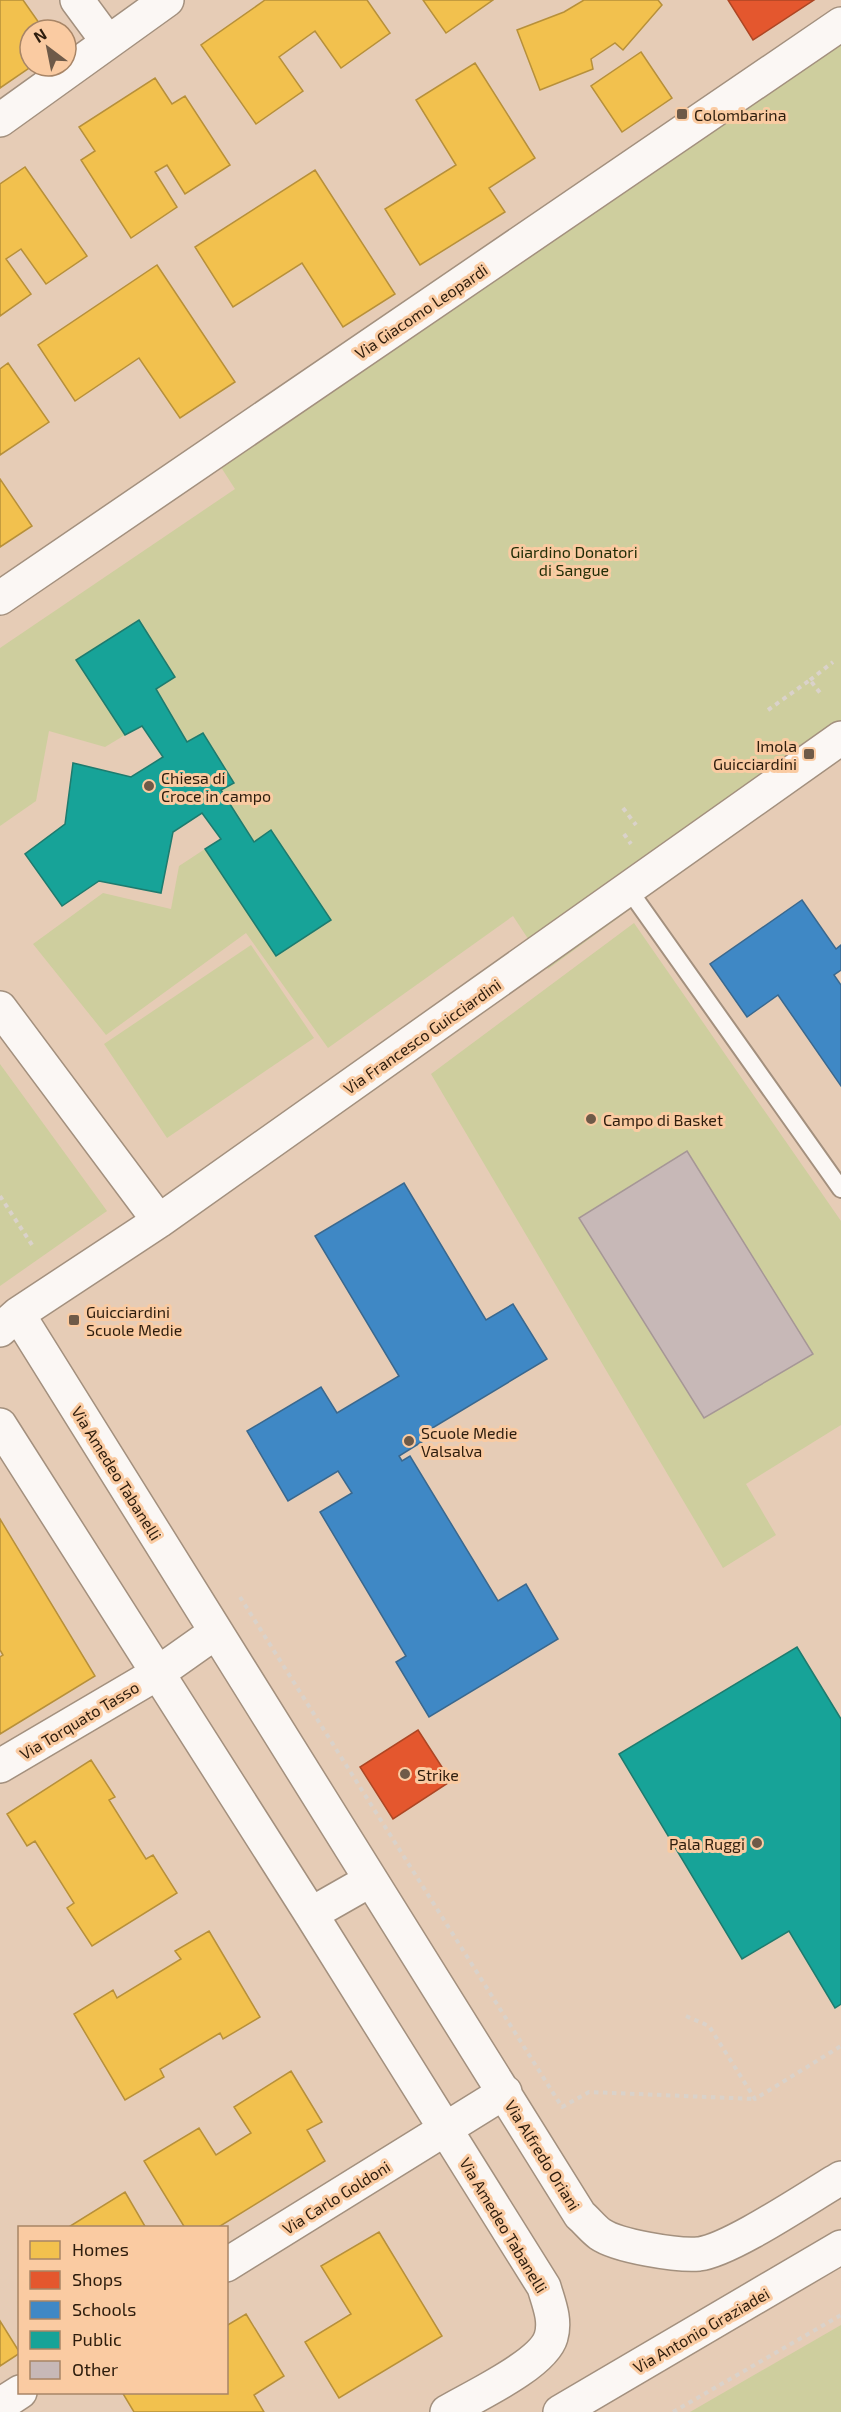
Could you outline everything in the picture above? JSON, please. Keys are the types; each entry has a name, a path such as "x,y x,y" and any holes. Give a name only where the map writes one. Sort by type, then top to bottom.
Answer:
{"street":[{"path":"77,0 108,42"},
{"path":"0,120 167,0"},
{"name":"Via Giacomo Leopardi","path":"0,598 841,24"},
{"name":"Via Francesco Guicciardini","path":"9,1322 159,1221 841,738"},
{"path":"0,1008 159,1221"},
{"name":"Via Amedeo Tabanelli","path":"9,1322 216,1632 369,1881 505,2092"},
{"name":"Via Amedeo Tabanelli","path":"0,1425 311,1914 544,2287 553,2317 551,2339 534,2360 447,2412"},
{"path":"158,1673 216,1632"},
{"name":"Via Torquato Tasso","path":"0,1766 158,1673"},
{"path":"311,1914 369,1881"},
{"path":"446,2129 505,2092"},
{"name":"Via Alfredo Oriani","path":"505,2092 580,2215 602,2235 660,2252 700,2254 735,2240 841,2178"},
{"name":"Via Carlo Goldoni","path":"228,2264 446,2129"},
{"name":"Via Antonio Graziadei","path":"560,2412 841,2247"},
{"path":"0,2405 18,2393"}],"lane":[{"path":"629,890 841,1189"}],"path":[{"path":"768,710 833,662"},
{"path":"810,680 821,694"},
{"path":"623,808 636,825"},
{"path":"0,1196 34,1248"},
{"path":"238,1594 562,2107 589,2092 755,2099 841,2046"},
{"path":"686,2016 708,2026 755,2099"},
{"path":"673,2412 841,2315"}],"green space":[{"name":"Giardino Donatori di Sangue","path":"841,9 841,756 548,969 513,916 328,1048 246,933 106,1035 33,944 103,893 171,909 179,866 205,849 276,956 330,920 254,842 221,790 234,782 203,733 187,742 156,689 139,620 125,735 105,747 49,731 36,801 0,826 0,648 235,489 208,447"},
{"path":"634,923 841,1221 841,1425 746,1484 776,1535 723,1568 431,1074"},
{"path":"251,945 314,1038 167,1138 104,1044"},
{"path":"0,1064 107,1211 0,1286"},
{"path":"841,2325 841,2412 690,2412"}],"building: Homes":[{"path":"0,0 23,0 36,18 18,18 18,76 0,88"},
{"path":"265,0 367,0 390,33 341,68 315,31 279,57 303,91 256,124 201,45"},
{"path":"423,0 493,0 446,33"},
{"path":"584,0 658,0 662,5 623,50 615,43 591,59 593,69 540,90 517,30 564,12"},
{"path":"641,52 672,98 622,132 591,86"},
{"path":"475,63 535,158 489,188 505,212 420,265 385,209 456,165 416,100"},
{"path":"155,78 172,104 185,96 230,165 185,194 167,165 155,172 177,207 131,238 81,160 95,151 79,127"},
{"path":"25,167 87,256 46,284 21,249 6,259 31,294 0,316 0,184"},
{"path":"315,170 395,294 343,327 302,263 233,307 195,247"},
{"path":"157,265 235,382 180,418 139,358 75,401 38,345"},
{"path":"8,363 49,422 0,455 0,369"},
{"path":"0,479 32,526 0,547"},
{"path":"0,1519 95,1676 0,1734 0,1657 3,1655 0,1650"},
{"path":"91,1760 115,1797 109,1800 146,1859 153,1855 177,1893 92,1946 67,1908 74,1903 35,1841 27,1846 7,1814"},
{"path":"209,1931 260,2017 223,2039 220,2033 160,2069 164,2077 125,2100 74,2014 113,1990 117,1998 181,1959 175,1951"},
{"path":"291,2071 322,2122 307,2130 325,2161 220,2226 184,2226 144,2161 199,2128 216,2155 251,2133 234,2107"},
{"path":"125,2192 145,2226 70,2226"},
{"path":"379,2232 442,2336 339,2398 305,2342 351,2314 321,2266"},
{"path":"246,2314 284,2376 254,2395 264,2412 134,2412 123,2394 228,2394 228,2325"},
{"path":"0,2321 18,2350 18,2354 0,2366"}],"building: Shops":[{"path":"728,0 814,0 753,40"},
{"name":"Strike","path":"418,1730 451,1781 393,1819 360,1767"}],"building: Schools":[{"path":"802,900 836,949 841,945 841,970 834,975 841,985 841,1086 778,995 747,1017 710,964"},
{"path":"404,1183 486,1320 513,1304 547,1359 424,1433 428,1438 399,1456 402,1461 410,1456 498,1601 526,1584 558,1639 429,1717 396,1662 406,1656 320,1512 352,1493 338,1471 288,1501 247,1431 321,1387 337,1413 399,1376 315,1236"}],"building: Public":[{"name":"Chiesa di Croce in campo","path":"139,620 175,677 156,689 187,742 203,733 234,783 221,790 254,842 271,830 331,920 276,956 205,849 221,839 202,813 173,832 161,893 99,881 62,906 25,854 65,824 73,763 131,777 163,757 142,726 125,735 76,660"},
{"name":"Pala Ruggi","path":"797,1647 841,1719 841,2004 835,2008 789,1931 742,1959 619,1754"}],"building: Other":[{"path":"687,1151 813,1354 704,1418 579,1218"}],"place":[{"name":"Colombarina","path":"682,114"},
{"name":"Imola Guicciardini","path":"809,754"},
{"name":"Chiesa di Croce in campo","path":"149,786"},
{"name":"Campo di Basket","path":"591,1119"},
{"name":"Guicciardini Scuole Medie","path":"74,1320"},
{"name":"Scuole Medie Valsalva","path":"409,1441"},
{"name":"Strike","path":"405,1774"},
{"name":"Pala Ruggi","path":"757,1843"}]}
